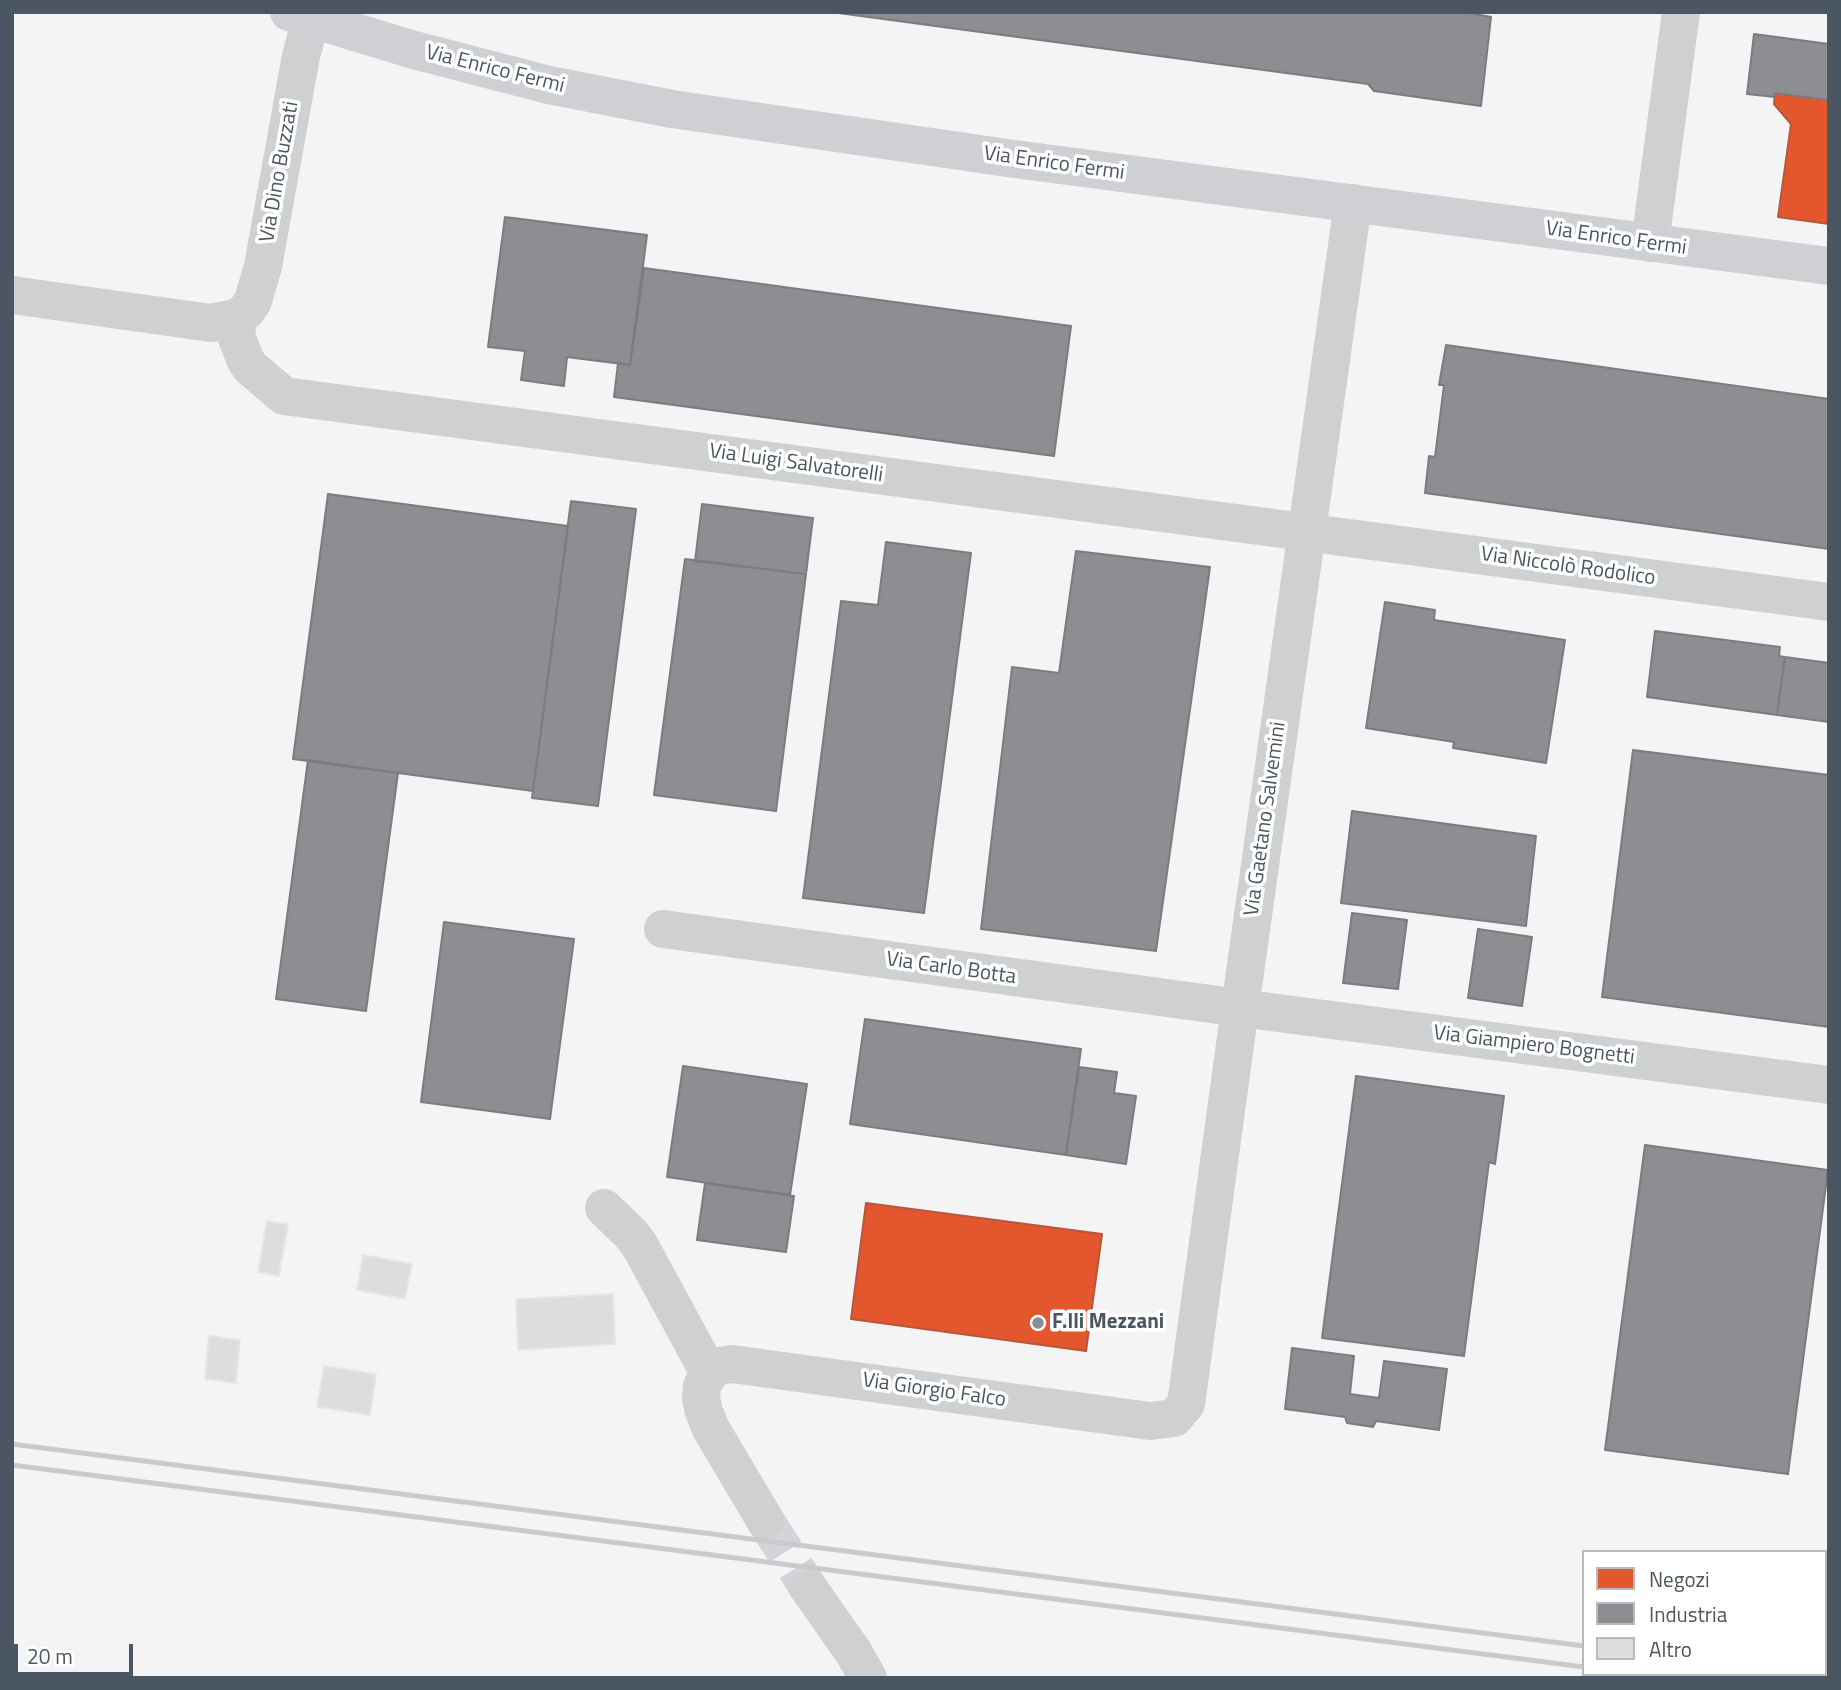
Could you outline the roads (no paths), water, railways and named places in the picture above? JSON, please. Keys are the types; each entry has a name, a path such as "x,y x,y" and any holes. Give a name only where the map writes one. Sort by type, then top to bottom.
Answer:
{"street":[{"path":"1650,243 1681,12"},
{"name":"Via Enrico Fermi","path":"300,16 414,50 549,85 672,109 1021,160 1829,266"},
{"name":"Via Dino Buzzati","path":"236,318 253,302 258,287 300,56 300,16"},
{"name":"Via Gaetano Salvemini","path":"1163,1420 1174,1418 1181,1412 1189,1394 1240,1008 1353,203"},
{"path":"12,295 198,322 236,318"},
{"name":"Via Luigi Salvatorelli","path":"236,318 237,338 245,359 250,367 284,396 1307,531"},
{"name":"Via Niccolò Rodolico","path":"1307,531 1829,602"},
{"name":"Via Carlo Botta","path":"663,929 1240,1008"},
{"name":"Via Giampiero Bognetti","path":"1240,1008 1829,1085"},
{"path":"604,1208 640,1246 709,1373 702,1386 704,1412 711,1429 765,1520"},
{"name":"Via Giorgio Falco","path":"709,1373 719,1366 732,1364 1136,1419 1163,1420"},
{"path":"809,1589 855,1653 868,1678"}],"tunnel":[{"path":"765,1520 809,1589"}],"railway":[{"path":"12,1444 1582,1646"},
{"path":"12,1465 1582,1667"},
{"path":"1652,1676 1665,1678"},
{"path":"1822,1676 1829,1677"}],"place":[{"name":"F.lli Mezzani","path":"1038,1323"}]}
